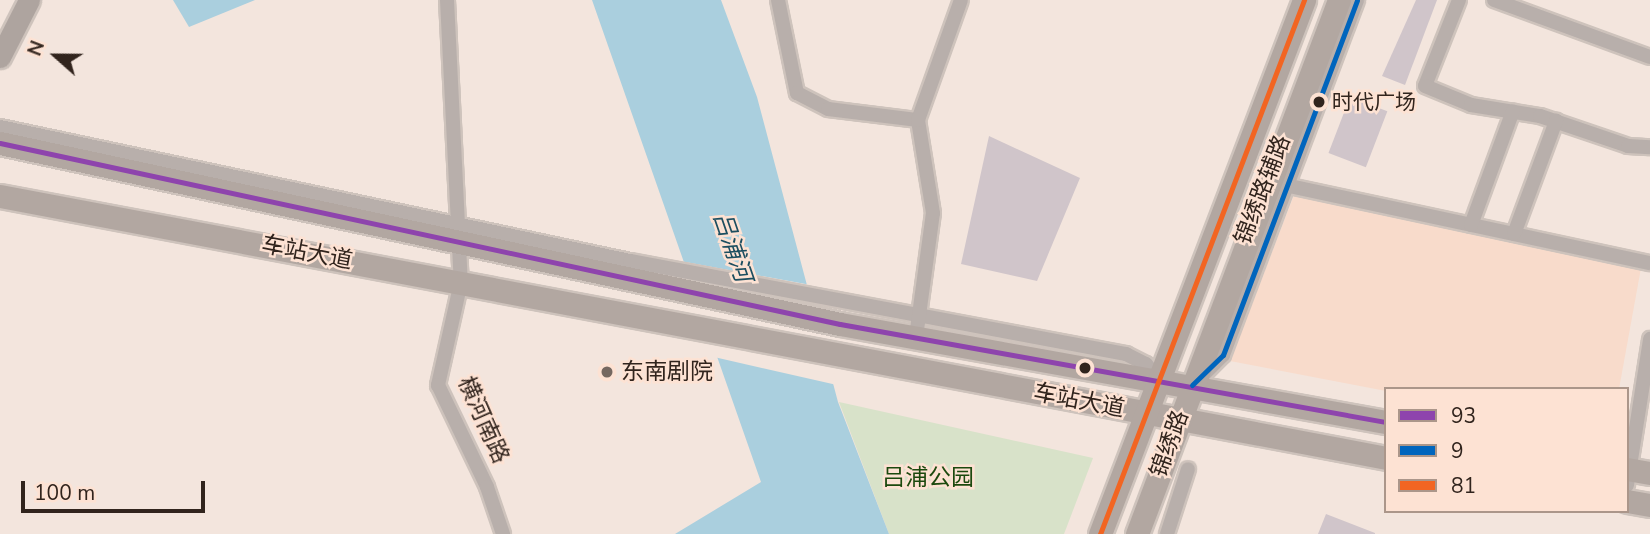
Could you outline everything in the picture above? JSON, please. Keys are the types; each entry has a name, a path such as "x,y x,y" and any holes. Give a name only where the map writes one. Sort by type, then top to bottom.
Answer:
{"main road":[{"path":"0,57 29,0"},
{"name":"锦绣路","path":"1100,534 1304,0"},
{"name":"锦绣路","path":"1137,534 1339,0"},
{"name":"车站大道","path":"0,143 626,269 840,324 1192,385 1384,422"},
{"name":"车站大道","path":"0,196 1384,458"},
{"path":"1629,501 1650,505"}],"street":[{"name":"横河南路","path":"447,0 461,282 438,385 487,487 503,534"},
{"path":"778,0 797,93 828,109 918,120"},
{"path":"916,338 933,213 918,120 961,0"},
{"name":"锦绣路辅路","path":"1192,385 1223,355 1290,186 1357,0"},
{"path":"1459,0 1425,86 1471,105 1556,121 1628,146 1650,147"},
{"path":"1494,0 1650,57"},
{"path":"1471,225 1513,111"},
{"path":"1514,234 1556,121"},
{"path":"0,127 458,234"},
{"path":"1290,186 1650,263"},
{"path":"626,269 843,299 1132,355 1159,381"},
{"path":"1634,474 1650,339"},
{"path":"1167,534 1188,469"}],"shaded area":[{"path":"1294,195 1641,268 1619,387 1384,387 1384,391 1230,361"}],"green space":[{"name":"吕浦公园","path":"839,402 1093,458 1064,534 889,534"}],"water":[{"path":"173,0 255,0 189,27"},
{"name":"吕浦河","path":"592,0 721,0 757,97 838,402 889,534 675,534 761,482"}],"pier":[{"path":"680,261 811,285 837,385 714,357"}],"building":[{"path":"1416,0 1437,0 1405,85 1382,76"},
{"path":"1350,97 1387,111 1366,167 1328,153"},
{"path":"989,136 1080,178 1037,281 961,264"},
{"path":"1326,514 1375,533 1375,534 1318,534"}],"transit line":[{"name":"81","path":"1100,534 1304,0"},
{"name":"9","path":"1192,385 1223,355 1357,0"},
{"name":"93","path":"0,143 840,324 1384,422"}],"place":[{"name":"时代广场","path":"1319,102"},
{"name":"东南剧院","path":"607,372"}]}
